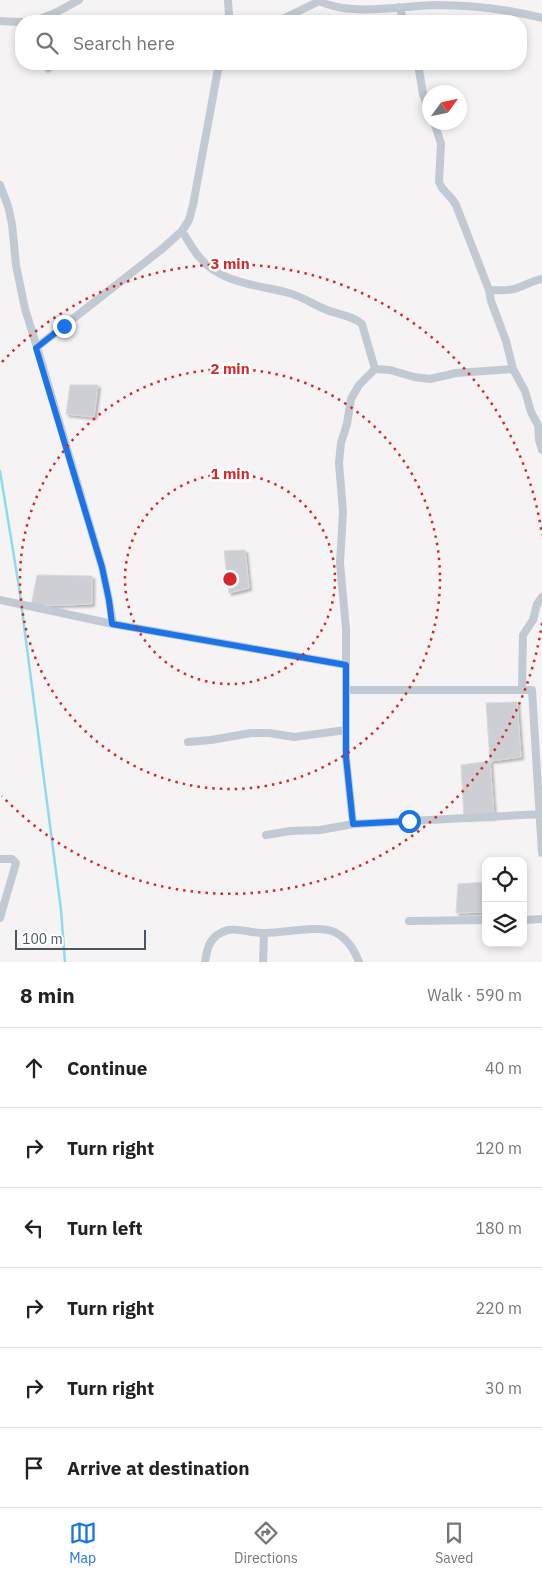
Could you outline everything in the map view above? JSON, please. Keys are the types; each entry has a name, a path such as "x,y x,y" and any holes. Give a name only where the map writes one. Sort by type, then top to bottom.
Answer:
{"street":[{"path":"50,15 79,0"},
{"path":"228,0 229,15"},
{"path":"291,15 320,1 333,7 367,9 437,5 492,8 515,11 542,18"},
{"path":"399,7 402,15"},
{"path":"0,21 15,22"},
{"path":"36,348 162,249 182,231 193,205 218,70"},
{"path":"419,70 422,88"},
{"path":"437,130 442,144 439,182 456,205 489,290 491,301 506,340 513,369 525,392 531,412 538,425 542,450"},
{"path":"0,185 12,224 16,265 25,309 102,567 112,624"},
{"path":"182,231 201,259 213,270 246,284 290,293 327,310 357,319 362,324 376,368"},
{"path":"489,290 506,290 542,279"},
{"path":"376,368 430,379 456,373 513,369"},
{"path":"353,824 346,757 346,629 340,563 343,512 338,463 351,399 359,385 376,368"},
{"path":"522,690 523,635 533,620 537,604 542,597"},
{"path":"0,600 112,624 346,665"},
{"path":"346,690 542,690"},
{"path":"532,690 542,853"},
{"path":"188,742 251,734 269,733 294,737 346,730"},
{"path":"266,835 290,831 320,830 353,824 541,814"},
{"path":"0,859 12,859 16,863 0,918"},
{"path":"527,920 542,919"},
{"path":"409,921 482,920"},
{"path":"205,962 208,945 212,939 228,930 264,934 322,929 332,931 342,937 352,948 359,962"},
{"path":"263,962 264,934"}],"building":[{"path":"70,385 98,385 94,417 66,414"},
{"path":"245,550 249,588 229,593 224,551"},
{"path":"37,575 92,576 92,604 31,606"},
{"path":"517,702 521,757 490,761 486,703"},
{"path":"490,761 494,817 464,818 461,765"},
{"path":"482,882 482,912 456,913 458,884"}],"waterway":[{"path":"0,471 19,587 61,910 65,962"}],"route":[{"path":"64,326 36,348 102,567 112,624 346,665 346,757 353,824 409,821"}]}
